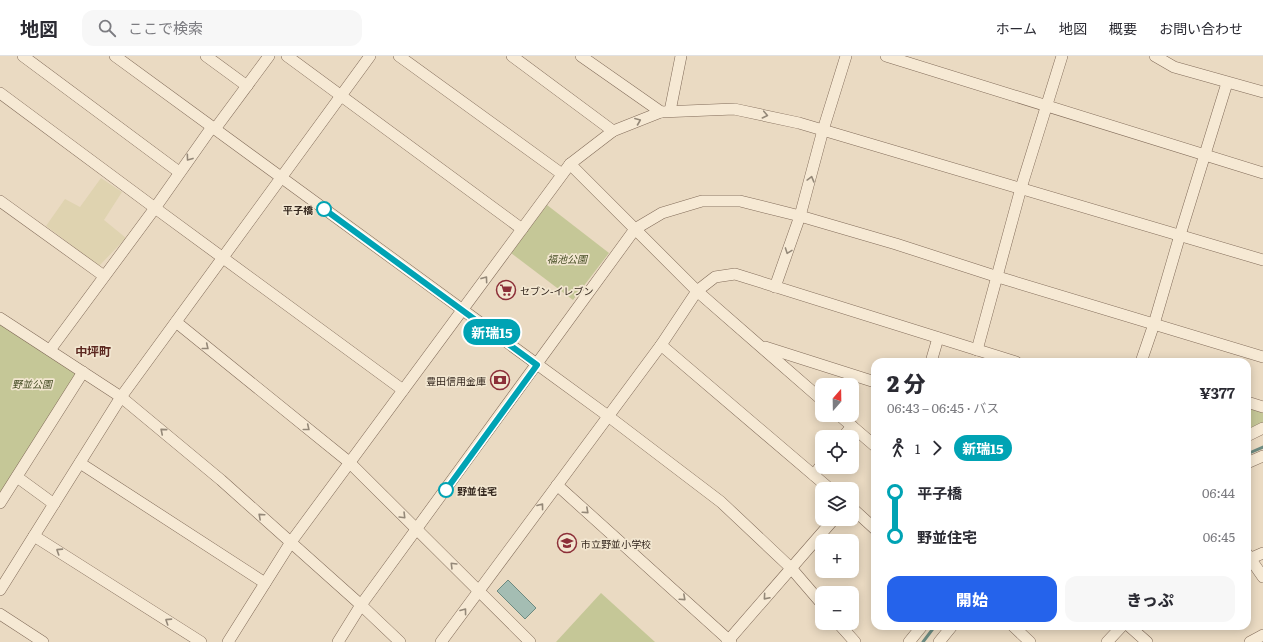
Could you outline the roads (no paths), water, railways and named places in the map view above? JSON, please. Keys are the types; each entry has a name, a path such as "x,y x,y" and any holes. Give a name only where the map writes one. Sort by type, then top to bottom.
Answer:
{"street":[{"path":"23,56 179,172"},
{"path":"115,56 608,416 721,502 791,568 815,596"},
{"path":"206,56 247,86"},
{"path":"50,350 155,208 179,172 269,56"},
{"path":"287,56 522,228"},
{"path":"0,590 121,396 370,56"},
{"path":"398,56 562,174"},
{"path":"512,56 613,131"},
{"path":"581,56 665,111"},
{"path":"665,111 681,56"},
{"path":"775,287 800,216 846,56"},
{"path":"886,56 1263,173"},
{"path":"977,350 1021,188 1062,56"},
{"path":"1155,56 1174,67 1263,92"},
{"path":"1142,358 1227,83"},
{"path":"0,93 403,390"},
{"path":"228,642 291,542 570,164 613,131 665,111 734,109 800,123 1263,260"},
{"path":"570,164 697,291 815,394"},
{"path":"0,201 104,276"},
{"path":"338,642 362,605 635,229 662,213 702,201 740,201 800,216 896,244 998,277 1263,357"},
{"path":"441,642 661,345 697,291 715,277 734,274 1003,358"},
{"path":"0,318 121,396 221,480 362,605 400,642"},
{"path":"176,322 349,462 530,642"},
{"path":"932,358 938,338"},
{"path":"661,345 822,482"},
{"path":"760,346 871,381"},
{"path":"0,503 83,372"},
{"path":"1251,403 1263,407"},
{"path":"847,422 871,443"},
{"path":"849,430 852,426"},
{"path":"1251,434 1263,428"},
{"path":"1251,462 1263,456"},
{"path":"80,463 265,583"},
{"path":"17,477 54,504"},
{"path":"557,485 729,641 828,526"},
{"path":"859,515 871,526"},
{"path":"34,536 201,642"},
{"path":"1251,557 1263,553"},
{"path":"1251,562 1263,577"},
{"path":"0,614 43,642"},
{"path":"844,630 854,642"},
{"path":"909,642 919,630"},
{"path":"939,642 949,630"},
{"path":"1016,630 1024,640"},
{"path":"1107,642 1118,630"},
{"path":"1134,630 1147,642"},
{"path":"1250,642 1263,635"}],"waterway":[{"path":"1251,452 1263,447"},
{"path":"923,642 932,630"}],"place":[{"name":"平子橋","path":"324,209"},
{"name":"セブン-イレブン","path":"506,290"},
{"name":"豊田信用金庫","path":"500,380"},
{"name":"野並住宅","path":"446,490"},
{"name":"市立野並小学校","path":"567,543"}],"district":[{"name":"中坪町","path":"93,351"}],"park label":[{"name":"福池公園","path":"567,258"},
{"name":"野並公園","path":"32,383"}]}
